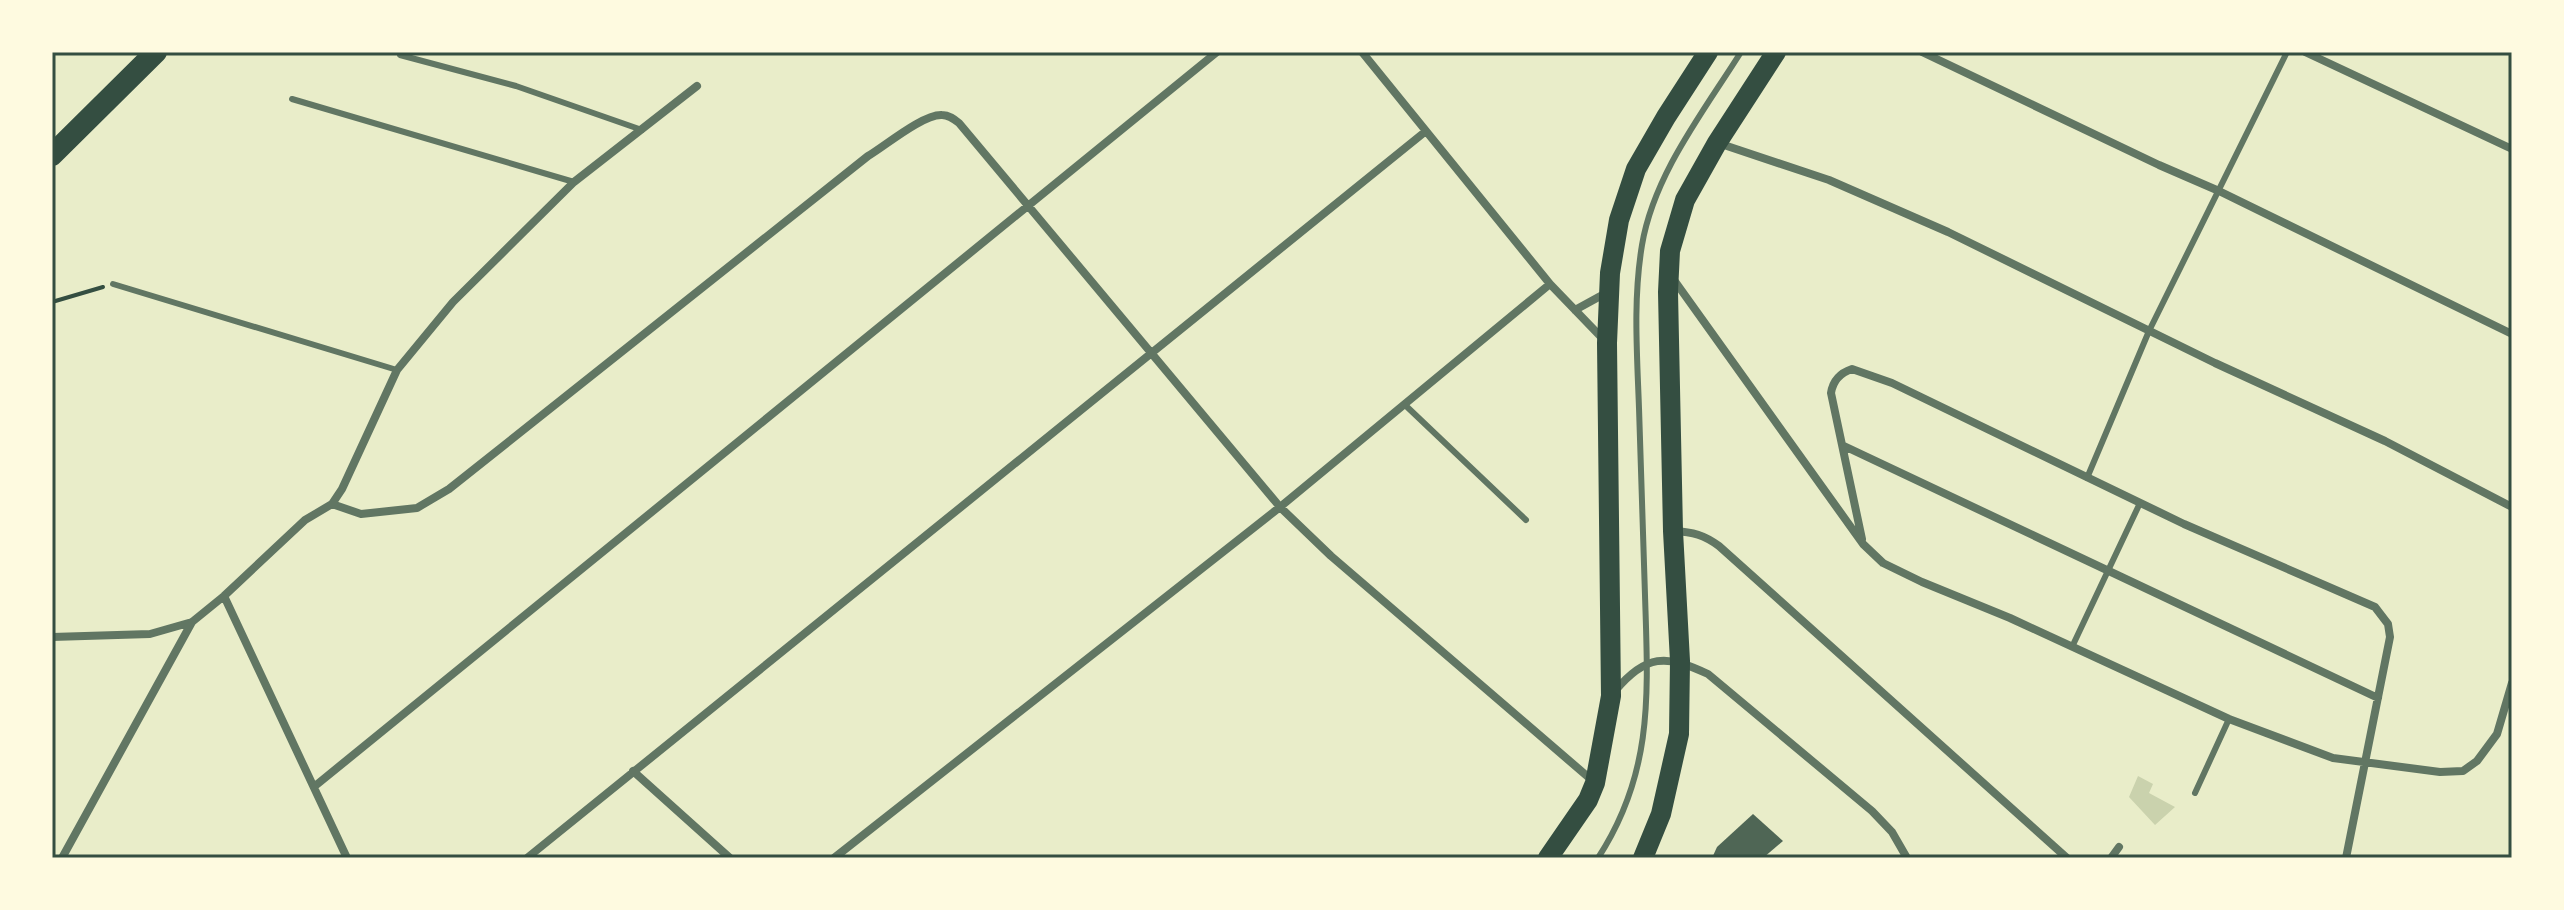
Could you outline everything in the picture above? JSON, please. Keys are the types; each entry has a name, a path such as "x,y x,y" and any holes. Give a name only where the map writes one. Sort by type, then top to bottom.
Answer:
{"highway":[{"path":"52,155 156,52"}],"main road":[{"path":"1556,854 1595,783 1611,696 1607,343 1609,292 1619,220 1636,169 1708,52"},
{"path":"1643,858 1661,814 1679,734 1680,661 1673,531 1668,268 1675,230 1685,200 1717,143 1776,52"}],"street":[{"path":"315,786 1217,52"},
{"path":"1362,52 1550,284 1607,343"},
{"path":"1922,52 2219,191 2512,334"},
{"path":"2305,52 2512,149"},
{"path":"62,858 192,622 296,528 332,504 342,489 397,370 453,302 574,182 697,86"},
{"path":"332,504 361,514 417,508 449,489 868,156 933,116 943,115 959,123 1280,507 1331,556 1595,783"},
{"path":"527,858 1426,131"},
{"path":"1717,143 1829,180 1973,244 2149,331 2385,441 2512,507"},
{"path":"1668,268 1688,302 1863,544 1883,563 2229,719 2333,758 2440,772 2469,768 2497,734 2512,683"},
{"path":"834,858 1280,507 1550,284"},
{"path":"1575,310 1609,292"},
{"path":"1863,544 1831,393 1839,375 1852,369 1892,383 2140,503 2375,607 2388,624 2390,637 2346,858"},
{"path":"1844,446 2378,698"},
{"path":"1673,531 1704,535 1719,546 2067,858"},
{"path":"224,596 347,858"},
{"path":"52,637 150,634 192,622"},
{"path":"1611,696 1628,675 1647,663 1680,661 1708,674 1872,811 1892,832 1907,858"},
{"path":"633,771 730,858"},
{"path":"2111,858 2119,847"}],"lane":[{"path":"1598,858 1629,802 1641,759 1646,722 1647,663 1636,315 1643,242 1654,205 1675,157 1741,52"},
{"path":"2087,478 2149,331 2287,52"},
{"path":"400,55 516,86 642,130"},
{"path":"292,99 574,182"},
{"path":"113,284 397,370"},
{"path":"1404,404 1526,520"},
{"path":"2072,647 2140,503"},
{"path":"2195,793 2229,719"}],"path":[{"path":"52,302 113,284"}],"green space":[{"path":"2138,776 2153,784 2149,793 2175,807 2155,825 2129,797"}],"building":[{"path":"1753,814 1783,841 1763,858 1712,858 1717,847"}]}
